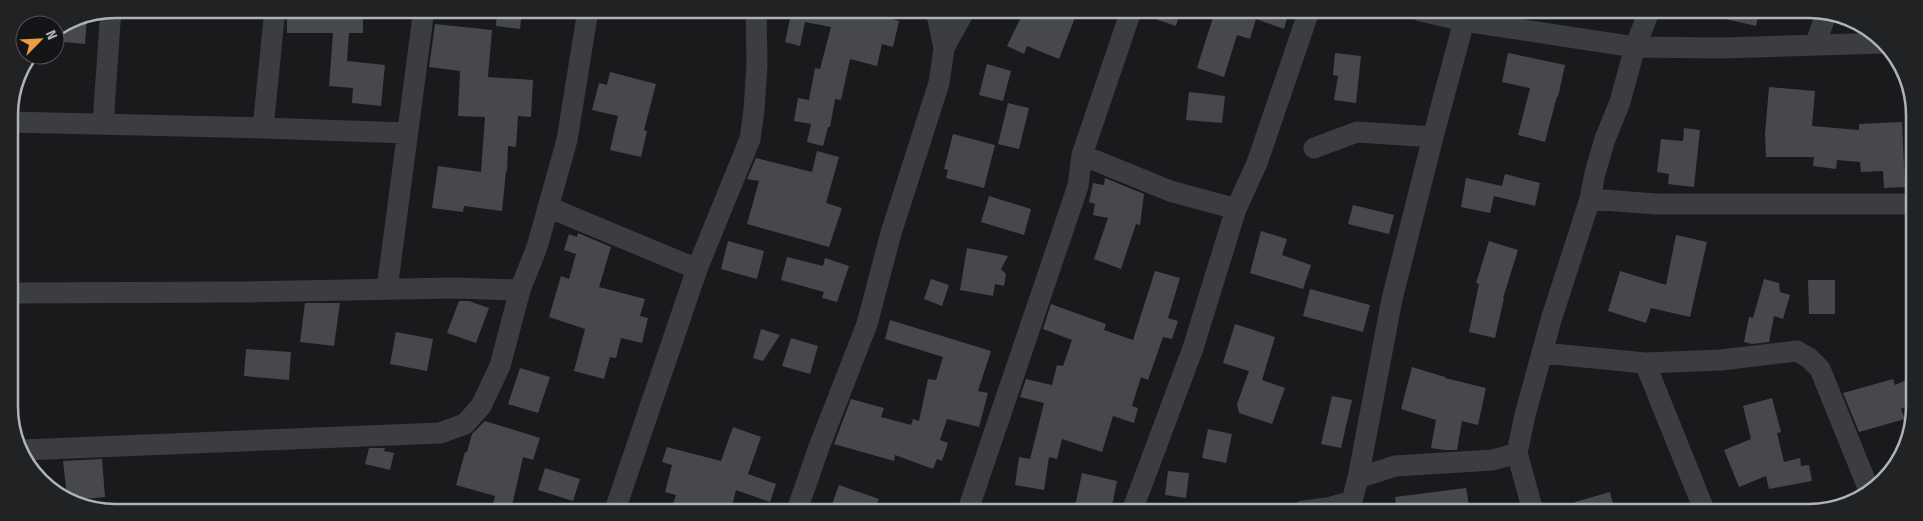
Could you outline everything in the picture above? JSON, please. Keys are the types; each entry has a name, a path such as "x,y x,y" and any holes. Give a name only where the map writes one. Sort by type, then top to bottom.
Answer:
{"street":[{"path":"104,123 110,18"},
{"path":"263,128 274,18"},
{"path":"387,289 423,18"},
{"path":"28,450 440,433 465,424 481,406 500,366 520,290 537,247 567,140 587,18"},
{"path":"617,504 697,269 750,138 757,64 756,18"},
{"path":"799,504 867,324 891,233 939,84 944,48 938,18"},
{"path":"944,48 960,18"},
{"path":"970,503 1078,186 1082,155 1129,18"},
{"path":"1135,503 1193,348 1236,209 1257,163 1307,18"},
{"path":"1354,503 1392,299 1432,137 1465,18"},
{"path":"1477,18 1635,47 1722,48 1873,43"},
{"path":"1530,503 1516,453 1524,414 1551,320 1590,199 1598,165 1620,102 1635,47 1647,18"},
{"path":"1815,45 1825,19"},
{"path":"18,122 104,123 407,133"},
{"path":"1314,148 1357,132 1432,137"},
{"path":"1082,155 1170,191 1236,209"},
{"path":"1590,199 1656,204 1906,204"},
{"path":"548,207 697,269"},
{"path":"18,294 453,288 520,290"},
{"path":"1543,353 1645,363 1721,360 1797,351 1809,358 1820,369 1866,484"},
{"path":"1645,363 1701,503"},
{"path":"1358,478 1395,466 1494,460 1516,453"}],"building":[{"path":"287,18 363,18 363,33 349,33 347,61 385,65 381,106 352,103 353,88 329,86 333,33 287,33"},
{"path":"496,18 521,18 520,29 496,26"},
{"path":"784,18 888,18 899,21 893,47 882,44 877,66 850,59 841,100 835,99 830,127 828,127 823,146 807,142 811,124 794,121 798,98 809,100 815,68 820,69 831,27 805,22 800,46 785,42 790,19"},
{"path":"1021,18 1075,18 1059,59 1027,46 1024,54 1007,46"},
{"path":"1152,18 1178,18 1176,26"},
{"path":"1213,18 1287,18 1284,29 1256,19 1250,39 1237,35 1224,77 1197,68"},
{"path":"1721,18 1758,18 1756,26"},
{"path":"87,22 85,44 65,42 65,32"},
{"path":"435,24 492,30 488,77 533,80 531,117 518,116 516,147 508,146 502,211 464,206 463,212 432,208 438,166 481,172 485,117 458,116 460,71 429,67"},
{"path":"1335,53 1361,56 1356,103 1334,100 1338,76 1333,75"},
{"path":"1508,53 1565,65 1545,142 1518,135 1530,88 1502,82"},
{"path":"987,64 1011,71 1003,101 979,95"},
{"path":"610,72 656,84 644,130 647,131 641,157 610,150 618,116 592,110 599,83 607,85"},
{"path":"1769,87 1815,91 1812,126 1859,130 1859,124 1902,122 1905,187 1884,188 1883,171 1861,172 1860,162 1837,160 1836,169 1813,166 1814,157 1766,157 1765,134"},
{"path":"1189,92 1225,96 1222,123 1186,120"},
{"path":"1008,103 1029,108 1019,149 998,144"},
{"path":"1684,128 1700,130 1694,187 1668,184 1669,174 1657,172 1661,139 1683,141"},
{"path":"953,134 995,145 984,188 946,178 948,170 944,169"},
{"path":"817,151 839,157 826,203 842,208 829,247 747,224 759,181 747,179 756,158 812,172"},
{"path":"1505,174 1540,183 1535,206 1494,196 1490,213 1461,207 1466,178 1502,186"},
{"path":"1105,178 1144,194 1140,225 1136,224 1121,269 1094,259 1108,218 1093,215 1095,204 1089,202 1093,183 1104,185"},
{"path":"989,196 1031,209 1024,235 981,222"},
{"path":"1353,205 1394,215 1389,234 1348,224"},
{"path":"1261,231 1287,239 1282,255 1311,265 1303,289 1250,273"},
{"path":"578,233 611,247 599,287 645,299 640,316 648,318 642,343 621,338 616,358 610,357 604,379 574,371 585,329 549,317 561,276 569,279 576,254 564,250 569,234 577,237"},
{"path":"1676,235 1707,242 1690,317 1651,308 1646,323 1608,311 1620,271 1666,285"},
{"path":"728,241 764,251 757,279 721,269"},
{"path":"1489,241 1518,250 1503,298 1495,338 1469,332 1479,284 1476,283"},
{"path":"967,248 1008,256 1001,269 1006,274 1004,286 995,284 993,296 960,290"},
{"path":"787,257 823,266 825,258 849,266 837,302 822,298 824,292 781,280"},
{"path":"1155,271 1180,278 1168,318 1178,321 1172,339 1163,337 1148,380 1141,377 1132,406 1138,408 1134,423 1113,416 1102,452 1062,439 1057,459 1049,457 1044,490 1015,485 1019,457 1030,459 1044,403 1020,397 1026,379 1052,385 1057,365 1063,366 1072,340 1043,329 1051,304 1106,324 1104,330 1133,340"},
{"path":"931,279 949,285 942,306 924,299"},
{"path":"1764,279 1779,283 1780,292 1790,295 1783,319 1774,316 1769,342 1752,344 1744,342 1749,317 1753,318"},
{"path":"1808,280 1835,280 1835,314 1809,314"},
{"path":"1310,289 1370,305 1363,332 1303,316"},
{"path":"459,301 469,301 489,308 476,343 447,333"},
{"path":"305,303 340,303 334,346 300,342"},
{"path":"890,320 991,351 978,391 988,393 979,427 947,419 940,440 948,443 942,461 937,459 933,469 895,455 894,461 834,444 851,399 884,408 881,417 911,425 913,419 919,421 928,379 936,380 943,357 885,339"},
{"path":"1235,324 1275,337 1262,380 1285,388 1272,424 1239,413 1237,404 1249,371 1223,363"},
{"path":"761,329 780,335 763,361 753,358"},
{"path":"396,332 433,339 427,371 390,364"},
{"path":"791,338 818,346 810,374 782,366"},
{"path":"246,349 291,352 289,380 244,376"},
{"path":"1412,367 1445,378 1486,388 1478,425 1462,421 1457,450 1431,448 1436,420 1401,409"},
{"path":"520,368 550,377 538,413 508,404"},
{"path":"1893,379 1895,385 1906,380 1906,407 1901,409 1905,419 1859,432 1843,393"},
{"path":"1332,396 1352,400 1341,448 1321,444"},
{"path":"1772,398 1781,432 1777,433 1784,462 1800,458 1801,466 1809,465 1812,481 1769,489 1766,476 1739,487 1724,450 1751,439 1743,406"},
{"path":"485,421 540,438 533,460 523,457 512,504 493,504 495,496 456,485 472,434"},
{"path":"733,427 761,437 748,474 776,484 770,502 736,490 733,504 673,504 676,495 665,492 672,465 662,462 667,447 721,461"},
{"path":"1208,429 1232,434 1226,463 1202,458"},
{"path":"369,448 385,448 384,451 394,453 390,470 365,464"},
{"path":"102,459 105,497 86,499 66,490 63,461"},
{"path":"545,468 580,479 573,501 538,490"},
{"path":"1168,471 1189,473 1186,498 1165,495"},
{"path":"1082,473 1117,481 1113,503 1076,503"},
{"path":"839,485 879,499 877,504 832,504"},
{"path":"1466,488 1469,503 1396,503 1395,497"},
{"path":"1610,492 1613,503 1575,503"}]}
